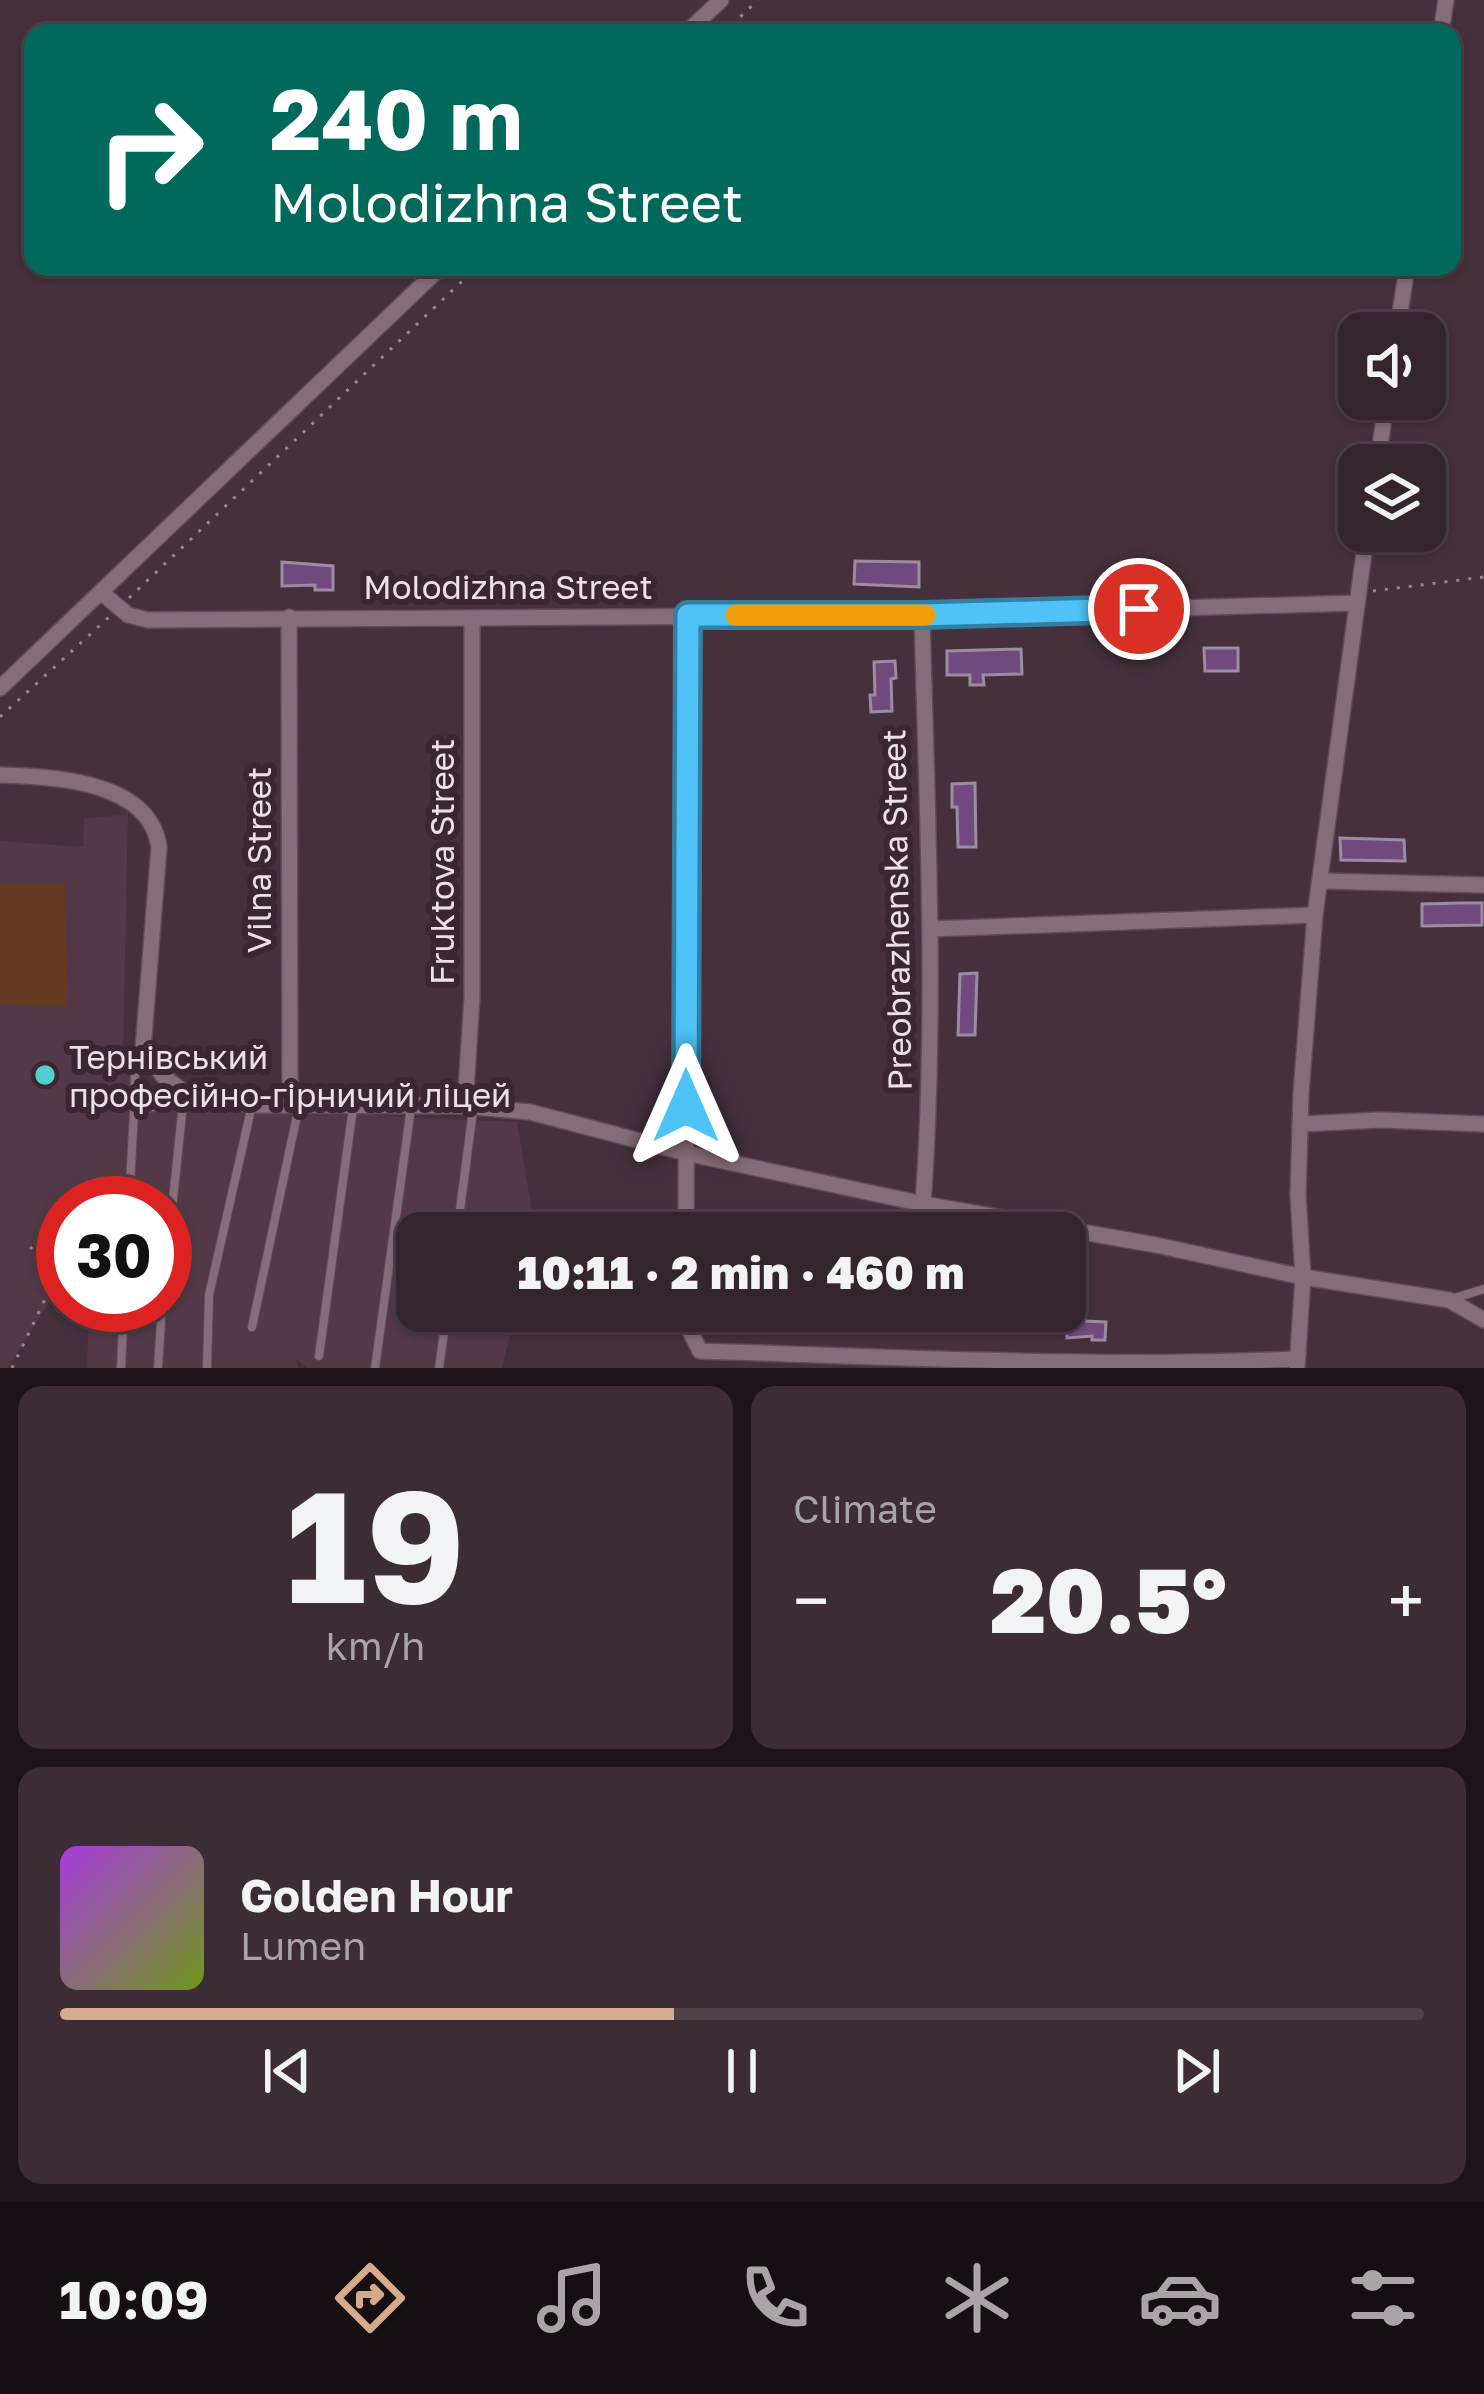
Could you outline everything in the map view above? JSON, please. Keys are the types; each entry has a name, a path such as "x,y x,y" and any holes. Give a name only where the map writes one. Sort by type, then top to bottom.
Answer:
{"street":[{"path":"696,24 721,0"},
{"path":"0,688 432,276"},
{"path":"1400,312 1405,276"},
{"path":"690,1332 700,1351 933,1364 1297,1364 1304,1276 1298,1195 1315,915 1364,552"},
{"path":"101,592 118,609"},
{"name":"Molodizhna Street","path":"118,609 148,620 922,615 1357,598"},
{"path":"686,1212 688,615"},
{"name":"Preobrazhenska Street","path":"922,615 930,929 923,1204"},
{"name":"Vilna Street","path":"289,617 295,1104"},
{"name":"Fruktova Street","path":"469,1107 472,618"},
{"path":"0,775 35,776 105,792 140,808 157,831 143,1049 183,1097 252,1105 530,1112 686,1154 923,1204 1449,1300 1484,1320"},
{"path":"1322,881 1484,885"},
{"path":"930,929 1315,915"},
{"path":"1303,1124 1380,1120 1484,1124"}],"lane":[{"path":"130,1176 135,1070 143,1049"},
{"path":"134,1111 183,1097 175,1176"},
{"path":"252,1327 295,1104"},
{"path":"207,1368 209,1294 252,1105"},
{"path":"319,1356 353,1106"},
{"path":"375,1368 412,1107"},
{"path":"459,1212 469,1107"},
{"path":"1449,1300 1484,1289"},
{"path":"121,1368 123,1332"},
{"path":"158,1368 160,1332"},
{"path":"439,1368 444,1332"}],"path":[{"path":"733,24 758,0"},
{"path":"0,717 469,276"},
{"path":"1357,598 1484,577"},
{"path":"30,1249 36,1244"},
{"path":"12,1368 36,1318"}],"shaded area":[{"path":"128,814 123,1054 145,1094 206,1106 299,1104 385,1116 517,1122 532,1212 396,1212 396,1332 511,1332 502,1368 307,1368 296,1359 298,1368 87,1368 88,1332 192,1332 192,1176 36,1176 36,1323 8,1368 0,1368 0,841 83,847 84,819"},
{"path":"0,884 65,884 68,1006 0,1004"}],"building":[{"path":"855,561 919,562 919,587 854,584"},
{"path":"282,562 333,566 333,590 282,586"},
{"path":"1204,648 1238,648 1238,671 1205,671"},
{"path":"1021,649 1022,674 983,675 984,685 970,685 970,675 947,675 947,651"},
{"path":"895,661 892,711 871,712 874,662"},
{"path":"975,783 976,847 958,847 952,784"},
{"path":"1340,838 1404,840 1405,861 1341,860"},
{"path":"1482,903 1482,925 1422,926 1422,904"},
{"path":"977,973 975,1035 958,1035 960,974"},
{"path":"1086,1321 1106,1322 1105,1340 1067,1338 1067,1332 1086,1332"}],"slow traffic":[{"path":"736,615 925,615"}],"place":[{"name":"Тернівський професійно-гірничий ліцей","path":"45,1075"}],"route":[{"path":"686,1106 688,615 1139,609"}]}
